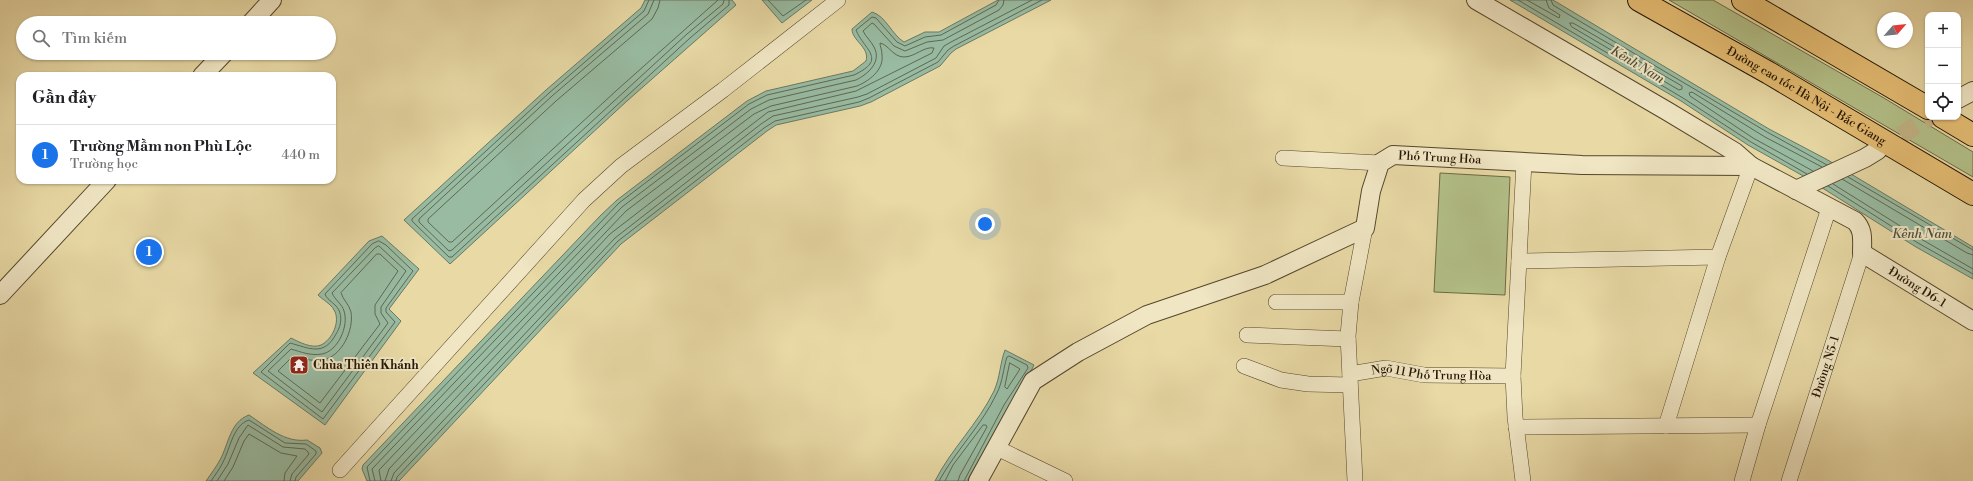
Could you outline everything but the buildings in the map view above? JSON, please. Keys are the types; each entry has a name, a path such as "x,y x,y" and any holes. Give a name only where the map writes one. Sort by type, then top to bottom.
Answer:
{"highway":[{"name":"Đường cao tốc Hà Nội - Bắc Giang","path":"1639,0 1770,73 1973,194"},
{"path":"1743,0 1925,106"},
{"path":"1948,120 1973,135"}],"street":[{"path":"257,16 272,0"},
{"path":"340,470 584,200 621,166 719,93 838,0"},
{"path":"1476,0 1735,152 1751,166 1718,257 1666,426"},
{"path":"206,72 217,60"},
{"path":"1961,98 1973,91"},
{"path":"1796,190 1872,154"},
{"name":"Phố Trung Hòa","path":"1380,163 1394,156 1582,165 1751,166 1829,208 1855,220 1862,233 1862,253"},
{"path":"1283,158 1380,163 1371,191 1364,228 1351,302 1348,339 1355,481"},
{"path":"1523,481 1516,427 1513,376 1524,162"},
{"path":"0,296 103,184"},
{"path":"1742,481 1758,425 1829,208"},
{"path":"978,481 1033,381 1078,352 1147,315 1265,275 1364,228"},
{"name":"Đường D6-1","path":"1862,253 1973,321"},
{"name":"Đường N5-1","path":"1789,481 1862,253"},
{"path":"1519,261 1718,257"},
{"path":"1276,302 1351,302"},
{"path":"1247,335 1348,339"},
{"name":"Ngõ 11 Phố Trung Hòa","path":"1244,366 1281,380 1308,384 1350,380 1386,368 1424,375 1513,376"},
{"path":"1516,427 1758,425"},
{"path":"997,448 1065,481"}],"shaded area":[{"path":"1669,0 1713,0 1884,98 1973,152 1973,177"},
{"path":"1440,173 1510,177 1505,295 1434,292"}],"water":[{"path":"645,0 732,0 736,5 627,101 450,264 404,220 546,90 641,8"},
{"path":"762,0 812,0 782,23"},
{"path":"998,0 1051,0 956,49 940,66 871,102 860,106 776,125 767,131 621,244 399,481 367,481 362,469 363,465 617,200 747,101 766,91 853,71 866,61 867,56 866,52 855,37 852,29 872,12 881,17 904,42 925,32 939,32"},
{"name":"Kênh Nam","path":"1510,0 1553,0 1769,129 1826,159 1973,247 1973,279 1916,247 1805,177 1748,145 1681,101"},
{"path":"382,236 419,269 389,309 401,321 325,425 253,373 291,338 314,346 321,345 329,339 336,325 336,314 331,306 318,295 369,241"},
{"path":"1005,350 1034,365 1032,369 1008,407 967,481 935,481 941,469 988,403 998,381"},
{"path":"249,415 269,429 284,437 307,440 320,448 322,453 298,481 206,481 220,460 234,428 243,418"}],"tunnel":[{"path":"1878,150 1925,120"}],"place":[{"name":"Trường Mầm non Phù Lộc","path":"149,252"},
{"name":"Chùa Thiên Khánh","path":"299,365"}]}
